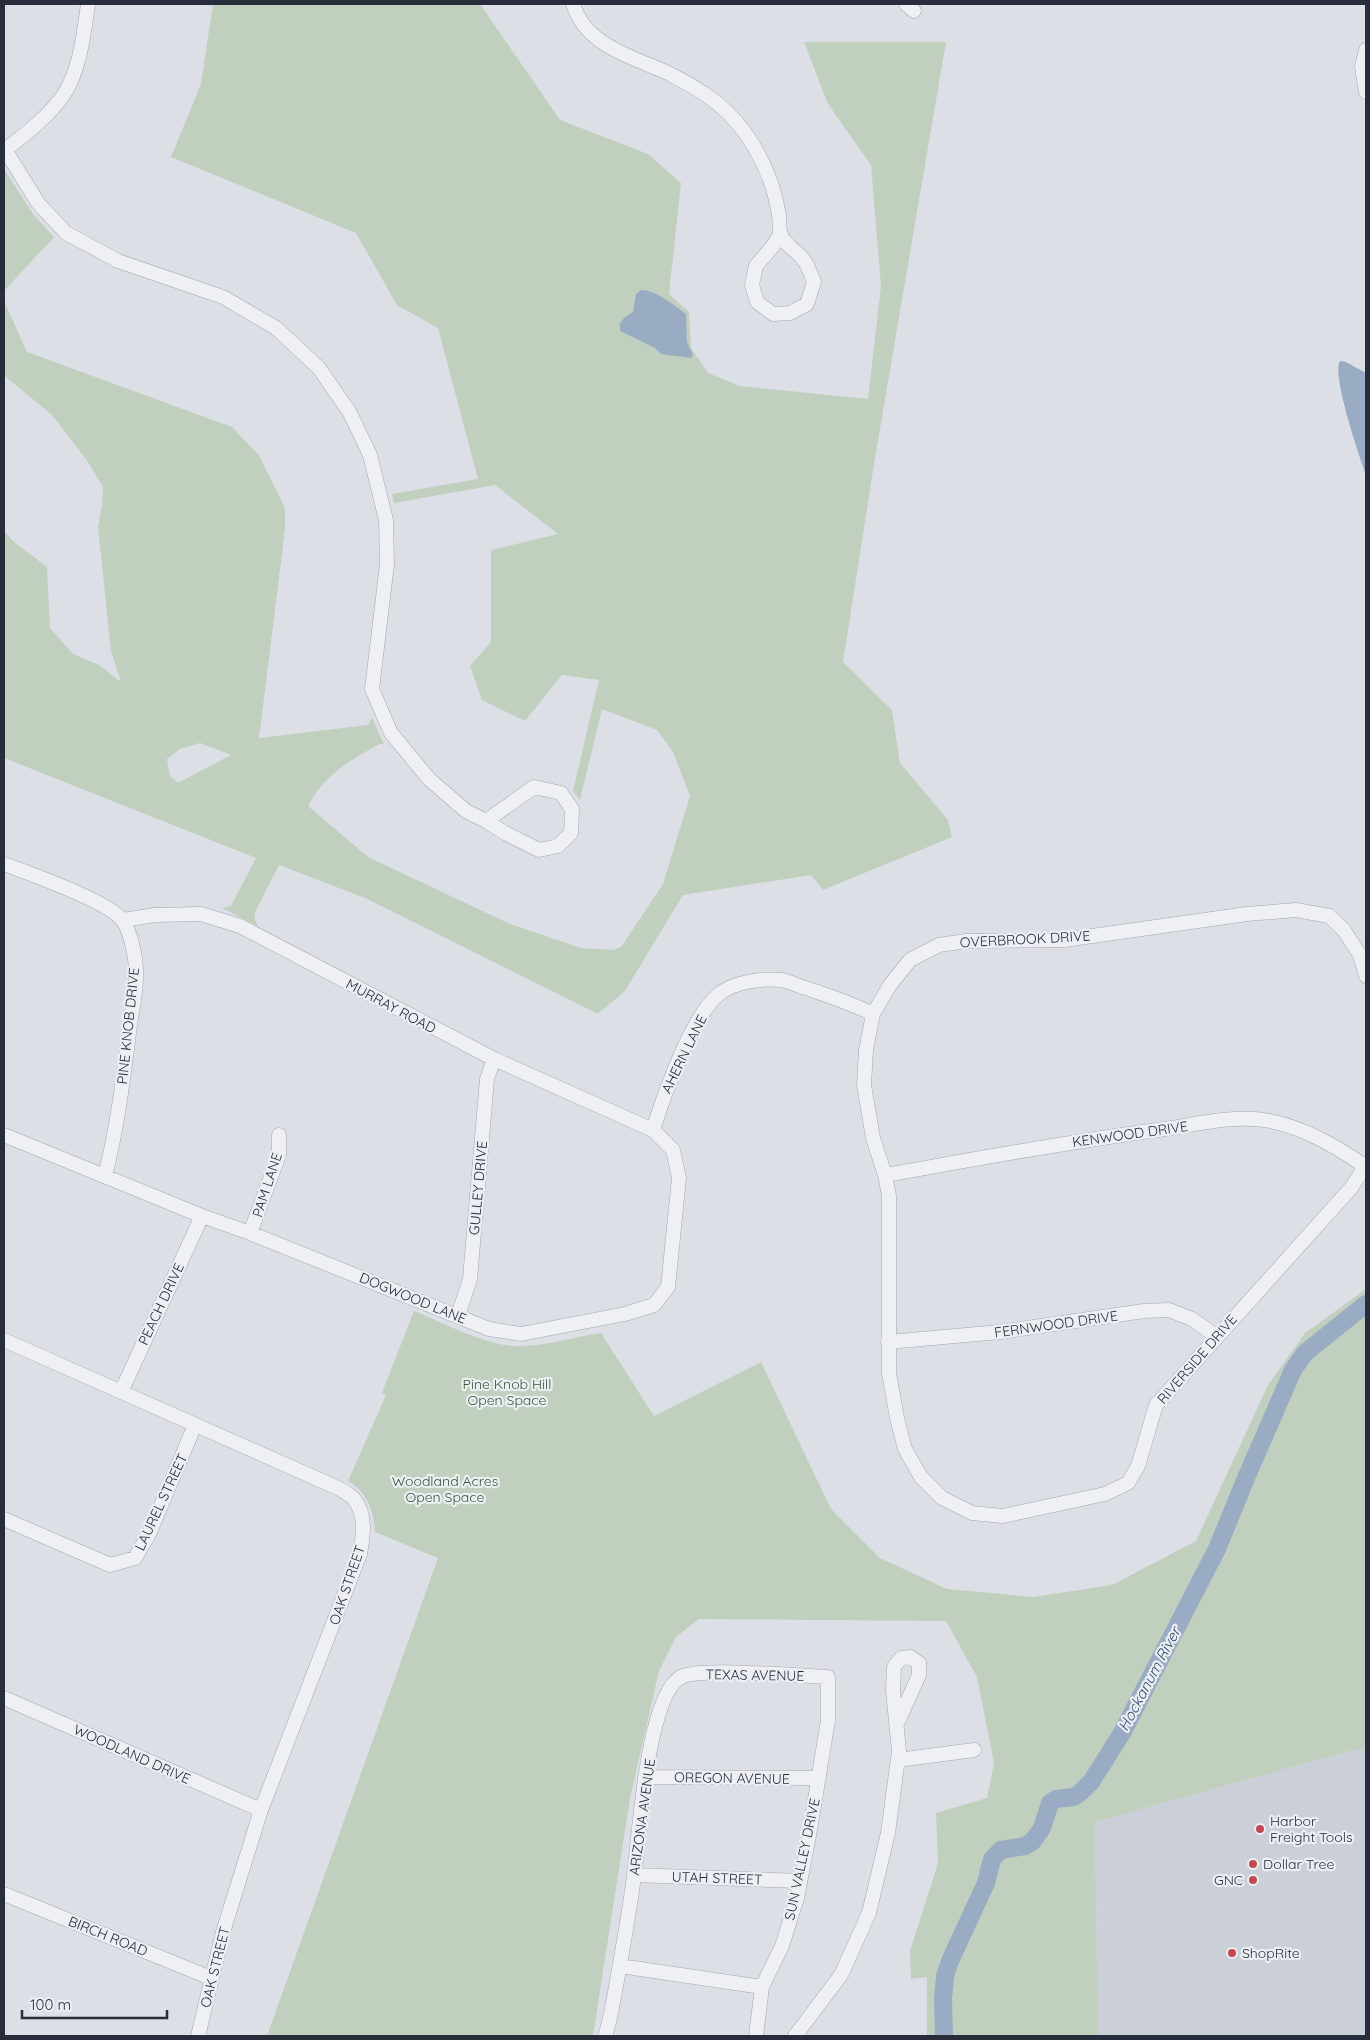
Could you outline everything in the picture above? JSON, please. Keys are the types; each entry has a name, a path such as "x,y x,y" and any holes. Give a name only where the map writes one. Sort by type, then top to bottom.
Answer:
{"street":[{"path":"88,4 76,70 63,96 35,126 4,149 38,203 66,233 118,261 223,297 276,328 319,368 350,413 370,455 386,520 387,564 372,689 391,733 429,779 466,811 539,850 558,846 571,833 572,809 561,793 534,787 486,820"},
{"path":"573,4 576,14 597,39 619,54 671,75 710,98 742,129 767,170 779,215 780,234 789,246 804,259 814,282 807,304 790,313 773,314 757,302 752,285 756,266 780,234"},
{"path":"1366,50 1362,67 1366,92"},
{"path":"4,864 100,904 123,920"},
{"name":"OVERBROOK DRIVE","path":"885,1174 873,1138 864,1085 866,1050 873,1014 890,985 910,960 939,945 966,941 1064,940 1247,914 1296,910 1328,916 1343,929 1360,955 1366,976"},
{"name":"MURRAY ROAD","path":"123,920 155,915 201,914 240,926 494,1059 653,1130"},
{"name":"PINE KNOB DRIVE","path":"105,1176 112,1150 122,1087 136,973 132,946 123,920"},
{"name":"AHERN LANE","path":"653,1130 662,1099 687,1043 706,1008 720,993 744,982 781,980 850,1003 873,1014"},
{"name":"GULLEY DRIVE","path":"458,1316 470,1279 488,1079 494,1059"},
{"name":"KENWOOD DRIVE","path":"885,1174 1082,1140 1235,1119 1269,1121 1302,1130 1366,1166"},
{"name":"DOGWOOD LANE","path":"4,1135 202,1216 250,1233 489,1328 521,1334 625,1314 654,1305 668,1287 679,1178 673,1150 653,1130"},
{"name":"PAM LANE","path":"250,1233 280,1155 279,1136"},
{"name":"RIVERSIDE DRIVE","path":"885,1174 889,1206 889,1373 905,1449 921,1477 942,1498 972,1513 1003,1516 1105,1494 1128,1483 1138,1466 1156,1405 1351,1188 1366,1166"},
{"name":"PEACH DRIVE","path":"121,1392 202,1216"},
{"name":"FERNWOOD DRIVE","path":"888,1342 1000,1332 1144,1311 1169,1310 1192,1319 1216,1336"},
{"name":"OAK STREET","path":"4,1340 338,1488 354,1498 361,1514 364,1529 360,1554 261,1810 223,1932 198,2036"},
{"name":"LAUREL STREET","path":"4,1519 110,1565 135,1558 150,1534 195,1425"},
{"name":"TEXAS AVENUE","path":"682,1676 704,1672 828,1677"},
{"name":"ARIZONA AVENUE","path":"605,2036 620,1966 634,1875 644,1777 662,1702 670,1686 682,1676"},
{"name":"SUN VALLEY DRIVE","path":"756,2036 762,1987 782,1946 797,1898 828,1720 828,1677"},
{"name":"WOODLAND DRIVE","path":"4,1698 261,1810"},
{"path":"794,2036 841,1975 870,1914 888,1833 899,1751 897,1724"},
{"path":"898,1760 974,1750"},
{"name":"OREGON AVENUE","path":"644,1777 819,1778"},
{"name":"UTAH STREET","path":"634,1875 800,1881"},
{"name":"BIRCH ROAD","path":"4,1894 211,1978"},
{"path":"620,1966 762,1987"}],"shaded area":[{"path":"1357,1749 1366,1751 1366,2036 1098,2036 1095,1822"}],"green space":[{"path":"213,4 480,4 560,120 648,154 681,183 669,294 689,312 691,348 708,373 740,386 868,399 881,286 871,165 828,104 804,42 946,42 875,458 843,662 892,710 900,763 948,820 952,837 823,890 811,875 683,895 625,991 598,1014 365,898 279,865 255,912 255,920 258,926 222,908 231,906 256,858 4,758 4,531 14,542 47,567 50,628 73,654 99,665 121,682 111,651 98,527 103,487 86,459 52,415 6,377 4,372 4,301 27,352 232,427 259,455 285,508 285,529 259,738 368,725 372,718 384,744 369,750 339,769 322,785 308,806 368,857 510,924 581,948 613,950 621,947 663,884 690,796 673,752 657,730 602,709 580,800 573,791 599,680 562,675 525,721 482,700 470,666 491,642 491,550 558,534 495,485 394,503 392,494 478,479 438,328 397,305 356,233 171,157 201,84","holes":["200,743 231,755 178,783 170,776 167,759 180,749"]},
{"path":"4,169 33,214 54,237 4,291"},
{"path":"1366,1289 1366,1751 1357,1749 1095,1822 1098,2036 927,2036 927,1977 911,1979 910,1951 938,1863 936,1813 987,1798 994,1763 977,1677 946,1621 699,1619 676,1637 659,1671 630,1798 593,2036 267,2036 438,1558 375,1532 373,1517 365,1496 355,1485 348,1481 386,1395 382,1393 414,1311 450,1327 502,1345 545,1344 601,1333 654,1416 761,1362 831,1509 880,1558 947,1589 1033,1597 1112,1585 1196,1541 1268,1385 1305,1333"}],"water":[{"path":"641,290 658,295 686,314 687,342 693,355 691,358 661,354 655,348 620,331 620,323 633,312 636,294"},
{"path":"1340,361 1346,362 1366,373 1366,475 1339,382 1338,369"}],"waterway":[{"name":"Hockanum River","path":"944,2036 943,1999 945,1976 986,1883 992,1859 1001,1850 1025,1846 1033,1841 1042,1828 1050,1803 1056,1799 1074,1797 1091,1782 1122,1733 1217,1549 1293,1370 1305,1353 1366,1304"}],"place":[{"name":"Harbor Freight Tools","path":"1260,1829"},
{"name":"Dollar Tree","path":"1253,1864"},
{"name":"GNC","path":"1253,1880"},
{"name":"ShopRite","path":"1232,1953"}],"park label":[{"name":"Pine Knob Hill Open Space","path":"507,1392"},
{"name":"Woodland Acres Open Space","path":"445,1489"}]}
